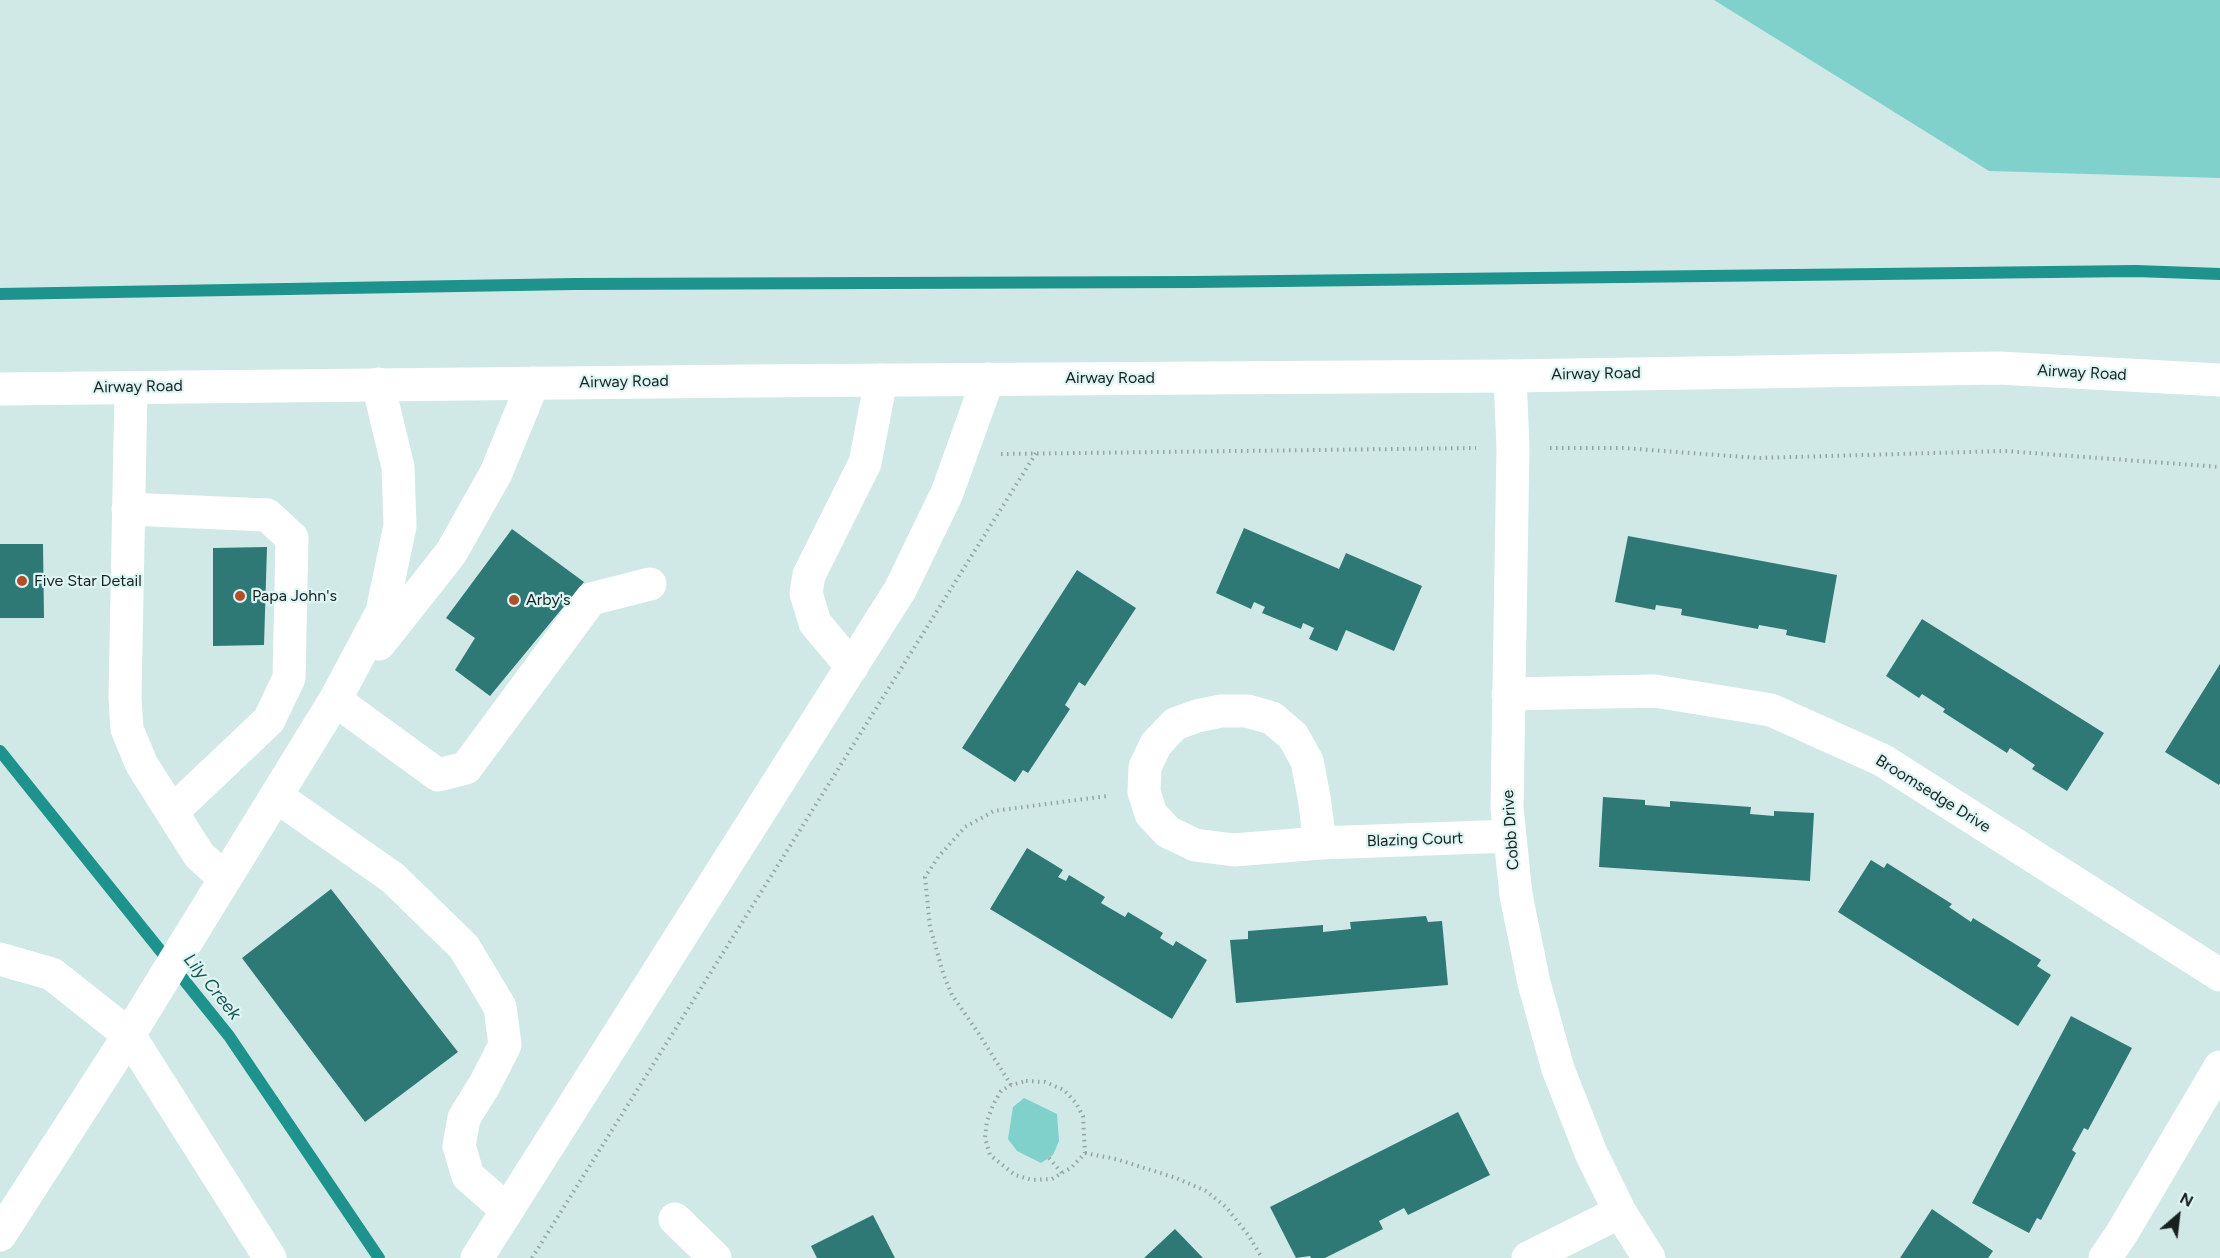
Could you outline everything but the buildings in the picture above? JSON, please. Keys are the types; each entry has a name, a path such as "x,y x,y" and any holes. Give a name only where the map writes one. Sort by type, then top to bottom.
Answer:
{"street":[{"name":"Airway Road","path":"0,389 1510,376 1999,368 2220,380"},
{"name":"Cobb Drive","path":"1510,376 1513,448 1507,808 1516,896 1532,972 1555,1059 1591,1153 1620,1212 1650,1258"},
{"path":"477,1258 900,590 947,492 988,379"},
{"path":"852,667 815,623 806,593 809,575 865,463 881,380"},
{"path":"335,700 451,553 496,473 533,383"},
{"path":"0,1235 129,1035 335,700 382,612 400,526 398,467 378,384"},
{"path":"131,388 125,697 127,729 142,765 199,855 225,879"},
{"path":"128,509 267,515 292,538 289,678 269,720 172,812"},
{"path":"335,700 438,775 466,768 591,599 651,584"},
{"name":"Broomsedge Drive","path":"1508,694 1655,691 1771,710 1882,760 2220,975"},
{"name":"Blazing Court","path":"1320,843 1307,761 1293,736 1272,718 1247,711 1221,711 1197,716 1174,724 1156,744 1145,767 1144,792 1151,814 1168,832 1195,845 1234,850 1320,843 1510,836"},
{"path":"276,795 393,878 464,947 500,1007 505,1045 464,1118 459,1146 468,1176 507,1210"},
{"path":"0,958 52,974 129,1035 270,1258"},
{"path":"2106,1258 2220,1067"},
{"path":"1528,1258 1620,1212"},
{"path":"675,1219 715,1258"}],"path":[{"path":"960,454 1623,448 1758,458 2005,451 2220,467"},
{"path":"532,1258 1036,453"},
{"path":"1011,1085 952,995 944,976 930,927 925,877 939,856 965,827 994,811 1047,802 1144,792"},
{"path":"1026,1081 1045,1083 1064,1090 1076,1103 1083,1116 1085,1153 1072,1167 1052,1179 1032,1180 1015,1175 1002,1167 990,1155 985,1138 987,1121 1001,1091 1011,1085 1026,1081"},
{"path":"1085,1153 1116,1159 1176,1178 1206,1191 1226,1207 1249,1236 1262,1258"},
{"path":"1049,1158 1062,1173"}],"shaded area":[{"path":"1714,0 2220,0 2220,178 1989,171"},
{"path":"1024,1098 1057,1114 1059,1141 1053,1155 1041,1163 1017,1151 1008,1139 1013,1107"}],"waterway":[{"path":"0,294 574,284 1194,282 2136,271 2220,274"},
{"name":"Lily Creek","path":"0,751 229,1036 379,1258"}],"place":[{"name":"Five Star Detail","path":"22,581"},
{"name":"Papa John's","path":"240,596"},
{"name":"Arby's","path":"514,600"}]}
